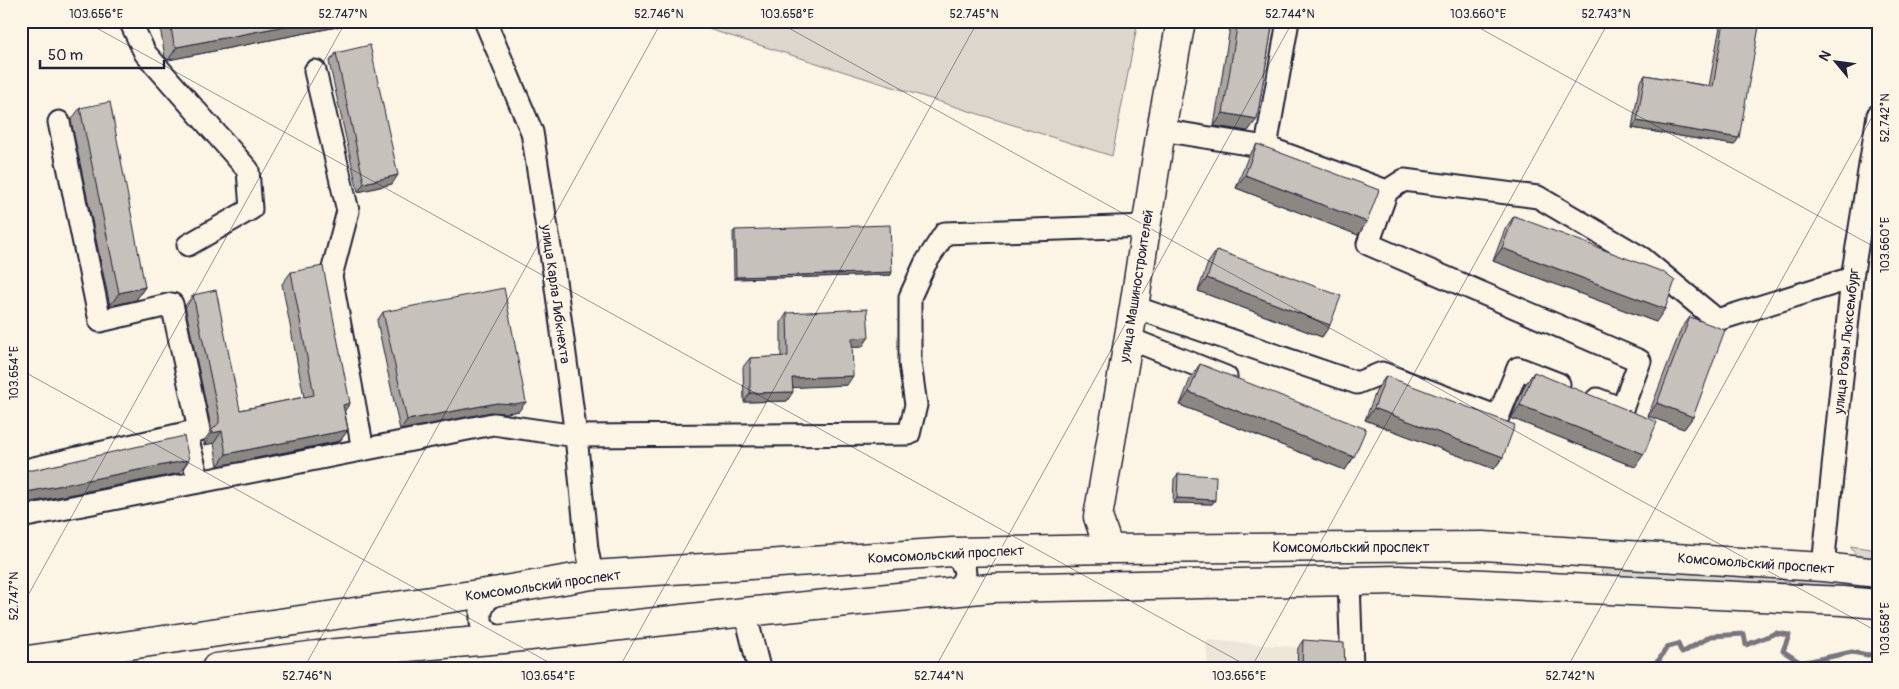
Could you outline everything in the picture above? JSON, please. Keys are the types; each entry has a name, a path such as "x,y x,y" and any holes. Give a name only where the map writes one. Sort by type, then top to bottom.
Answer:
{"main road":[{"name":"улица Машиностроителей","path":"1109,549 1098,517 1181,21"},
{"name":"Комсомольский проспект","path":"21,661 500,591 592,575 953,552 1484,546 1878,572"},
{"path":"988,552 980,560 976,569 976,576 980,583 991,588"},
{"path":"1582,588 1591,575 1593,567 1591,557 1584,552"},
{"path":"216,668 325,654 503,639 745,612 991,588 1399,580 1878,604"}],"street":[{"path":"130,21 145,53 248,170 251,208 188,245"},
{"name":"улица Карла Либкнехта","path":"485,21 532,132 554,273 576,436 587,549 592,575"},
{"path":"1266,147 1288,21"},
{"path":"314,70 348,211 331,276 363,450"},
{"name":"улица Розы Люксембург","path":"1824,567 1852,278 1871,202 1878,115"},
{"path":"21,470 199,430 172,304 100,321 58,122"},
{"path":"1162,130 1266,147 1387,190"},
{"path":"1134,307 1357,383 1382,373 1498,417 1518,368 1622,409 1640,361 1368,244 1387,190 1404,180 1538,197 1642,258 1717,320 1852,278"},
{"path":"21,517 493,424 576,436 909,434 916,405 910,362 910,297 925,264 944,233 1146,226"},
{"path":"1128,338 1247,385"},
{"path":"186,433 199,482"},
{"path":"952,592 963,583 966,574 962,562 953,552"},
{"path":"1349,581 1352,668"},
{"path":"500,591 486,601 481,611 481,617 482,623 489,633 503,639"},
{"path":"743,668 745,612"},
{"path":"745,612 760,668"}],"shaded area":[{"path":"683,21 1138,21 1112,156"},
{"path":"1850,546 1878,550 1878,564 1859,560"},
{"path":"1605,563 1878,585 1878,597 1608,579 1601,572"},
{"path":"1206,640 1340,651 1341,668 1208,668"}],"building":[{"path":"170,21 311,21 177,47 174,45"},
{"path":"1238,21 1273,21 1257,119 1223,113"},
{"path":"1724,21 1760,21 1739,138 1637,121 1645,75 1713,87"},
{"path":"370,45 398,175 364,183 336,53"},
{"path":"110,102 145,287 119,293 80,108"},
{"path":"1257,144 1379,190 1367,222 1245,175"},
{"path":"1514,216 1663,272 1675,281 1665,309 1502,248"},
{"path":"890,225 892,272 736,277 735,230"},
{"path":"1217,250 1341,296 1330,325 1207,278"},
{"path":"323,266 350,403 343,405 348,430 226,454 222,431 212,433 212,430 219,423 219,416 193,295 216,290 240,410 314,395 291,272"},
{"path":"504,288 526,402 514,404 497,403 407,420 383,312"},
{"path":"867,309 869,337 852,338 853,376 792,378 793,392 750,393 750,358 788,356 787,313"},
{"path":"1690,317 1725,330 1693,417 1657,403"},
{"path":"1200,364 1366,429 1354,457 1189,392"},
{"path":"1534,372 1657,422 1644,454 1520,405"},
{"path":"1386,376 1515,425 1503,457 1374,408"},
{"path":"184,436 189,460 27,492 21,495 21,468 33,470"},
{"path":"1878,444 1878,467 1873,466"},
{"path":"1178,474 1216,476 1215,500 1177,498"},
{"path":"1303,640 1344,643 1345,668 1302,668"}],"waterway":[{"path":"1648,668 1659,660 1667,647 1678,644 1682,653 1711,636 1744,634 1746,645 1776,633 1789,635 1783,651 1801,663 1852,652 1868,655 1878,653"}]}
